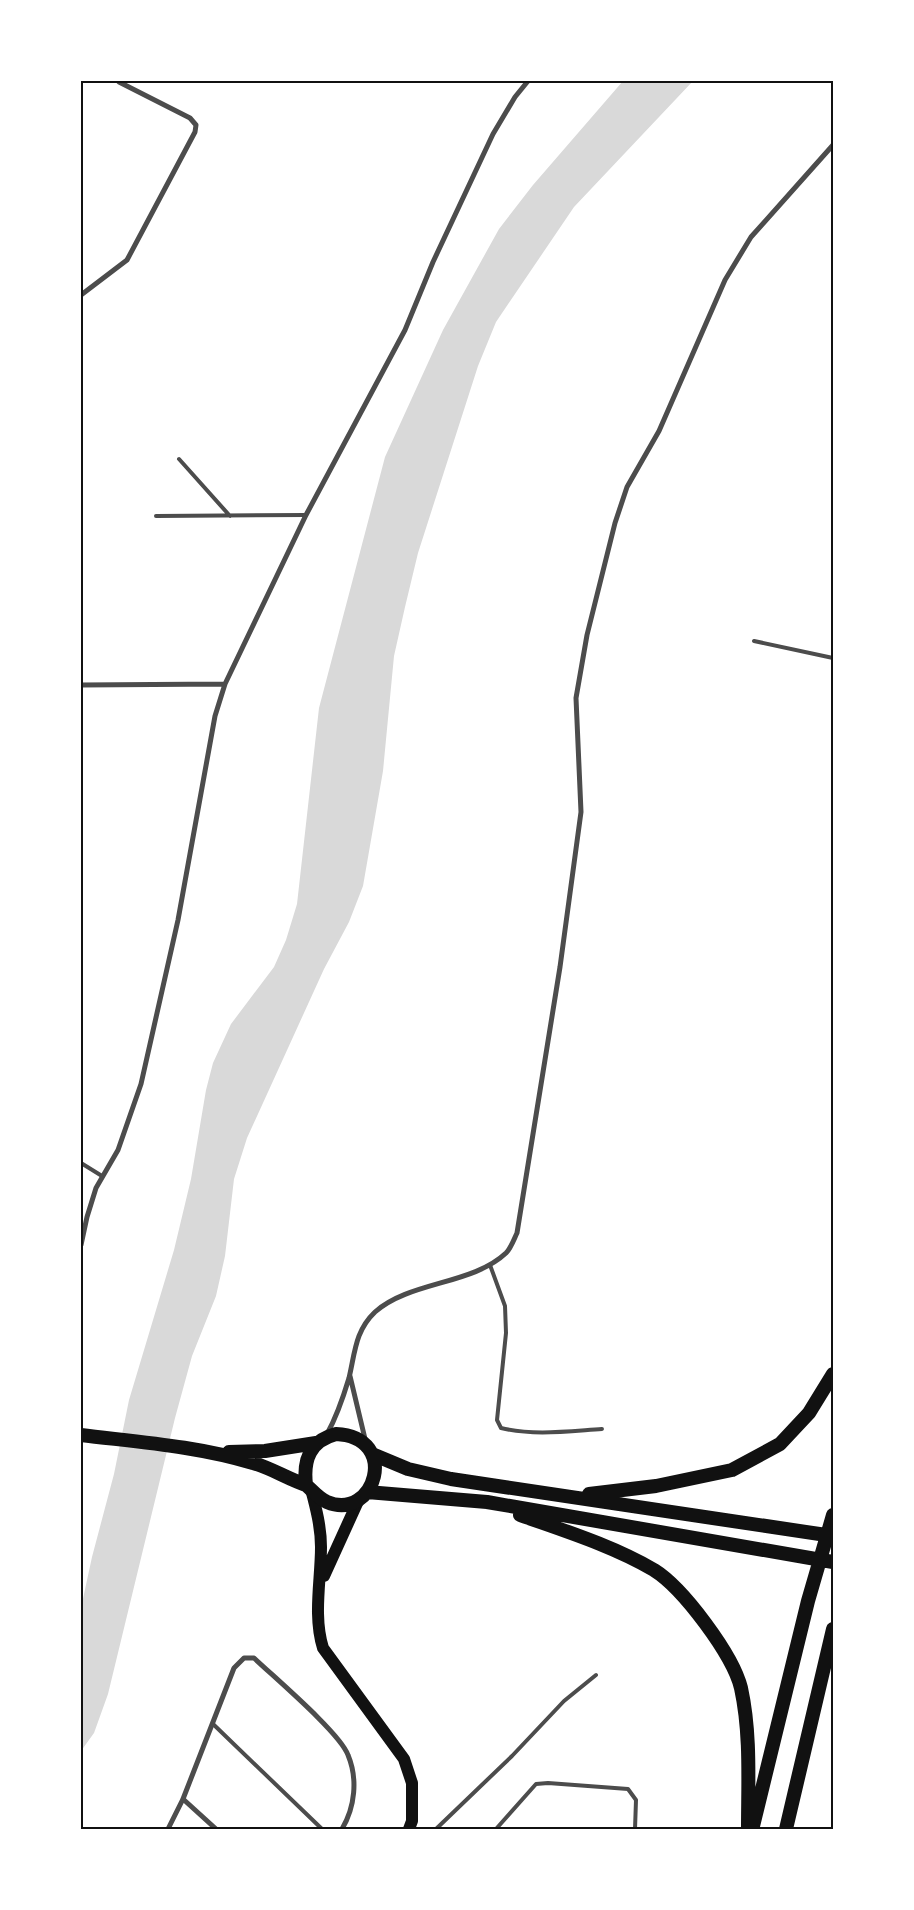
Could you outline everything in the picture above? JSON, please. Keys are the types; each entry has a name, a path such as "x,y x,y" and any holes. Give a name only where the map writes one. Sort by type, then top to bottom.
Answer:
{"highway":[{"path":"570,1497 656,1486 732,1470 780,1444 810,1413 833,1374"},
{"path":"213,1452 265,1451 321,1440 336,1434 347,1434 357,1438 369,1449 408,1469 451,1479 833,1536"},
{"path":"81,1435 213,1452 255,1463 286,1479 309,1487 328,1502 339,1504 363,1495 487,1502 833,1562"},
{"path":"309,1487 306,1460 321,1440"},
{"path":"363,1495 376,1473 369,1449"},
{"path":"487,1502 586,1538 655,1571 712,1630 740,1686 747,1723 748,1829"},
{"path":"753,1829 808,1601 833,1515"},
{"path":"786,1829 833,1629"}],"main road":[{"path":"309,1487 320,1526 318,1631 323,1648 404,1759 412,1782 412,1821 409,1829"},
{"path":"320,1583 363,1495"}],"street":[{"path":"81,1246 86,1216 102,1176 118,1150 141,1084 178,920 215,716 225,684 306,515 405,330 493,134 515,97 528,81"},
{"path":"81,295 127,260 195,132 196,125 190,118 119,82"},
{"path":"321,1440 338,1414 349,1375 354,1345 363,1326 376,1312 399,1297 490,1265 508,1252 517,1233 560,967 580,812 576,698 587,635 615,522 627,487 659,430 725,280 751,236 833,145"},
{"path":"81,685 225,684"},
{"path":"349,1375 369,1449"},
{"path":"168,1829 183,1798 234,1668 244,1658 254,1658 331,1733 348,1754 354,1778 354,1797 350,1815 342,1829"},
{"path":"183,1798 216,1829"}],"lane":[{"path":"179,459 230,516"},
{"path":"156,516 306,515"},
{"path":"754,642 833,658"},
{"path":"81,1163 102,1176"},
{"path":"490,1265 505,1306 506,1333 497,1420 501,1428 512,1431 602,1429"},
{"path":"436,1829 512,1756 564,1701 596,1675"},
{"path":"213,1724 322,1829"},
{"path":"496,1829 536,1784 548,1782 628,1790 636,1800 635,1829"}],"shaded area":[{"path":"623,81 693,81 574,207 496,322 478,366 418,553 394,656 383,771 363,886 349,922 324,969 247,1138 234,1179 225,1256 216,1296 192,1356 175,1418 108,1694 94,1733 81,1751 81,1608 92,1557 114,1474 129,1400 174,1250 191,1179 206,1090 213,1063 231,1024 274,967 286,940 297,904 319,708 385,457 443,330 499,229 533,185"}]}
